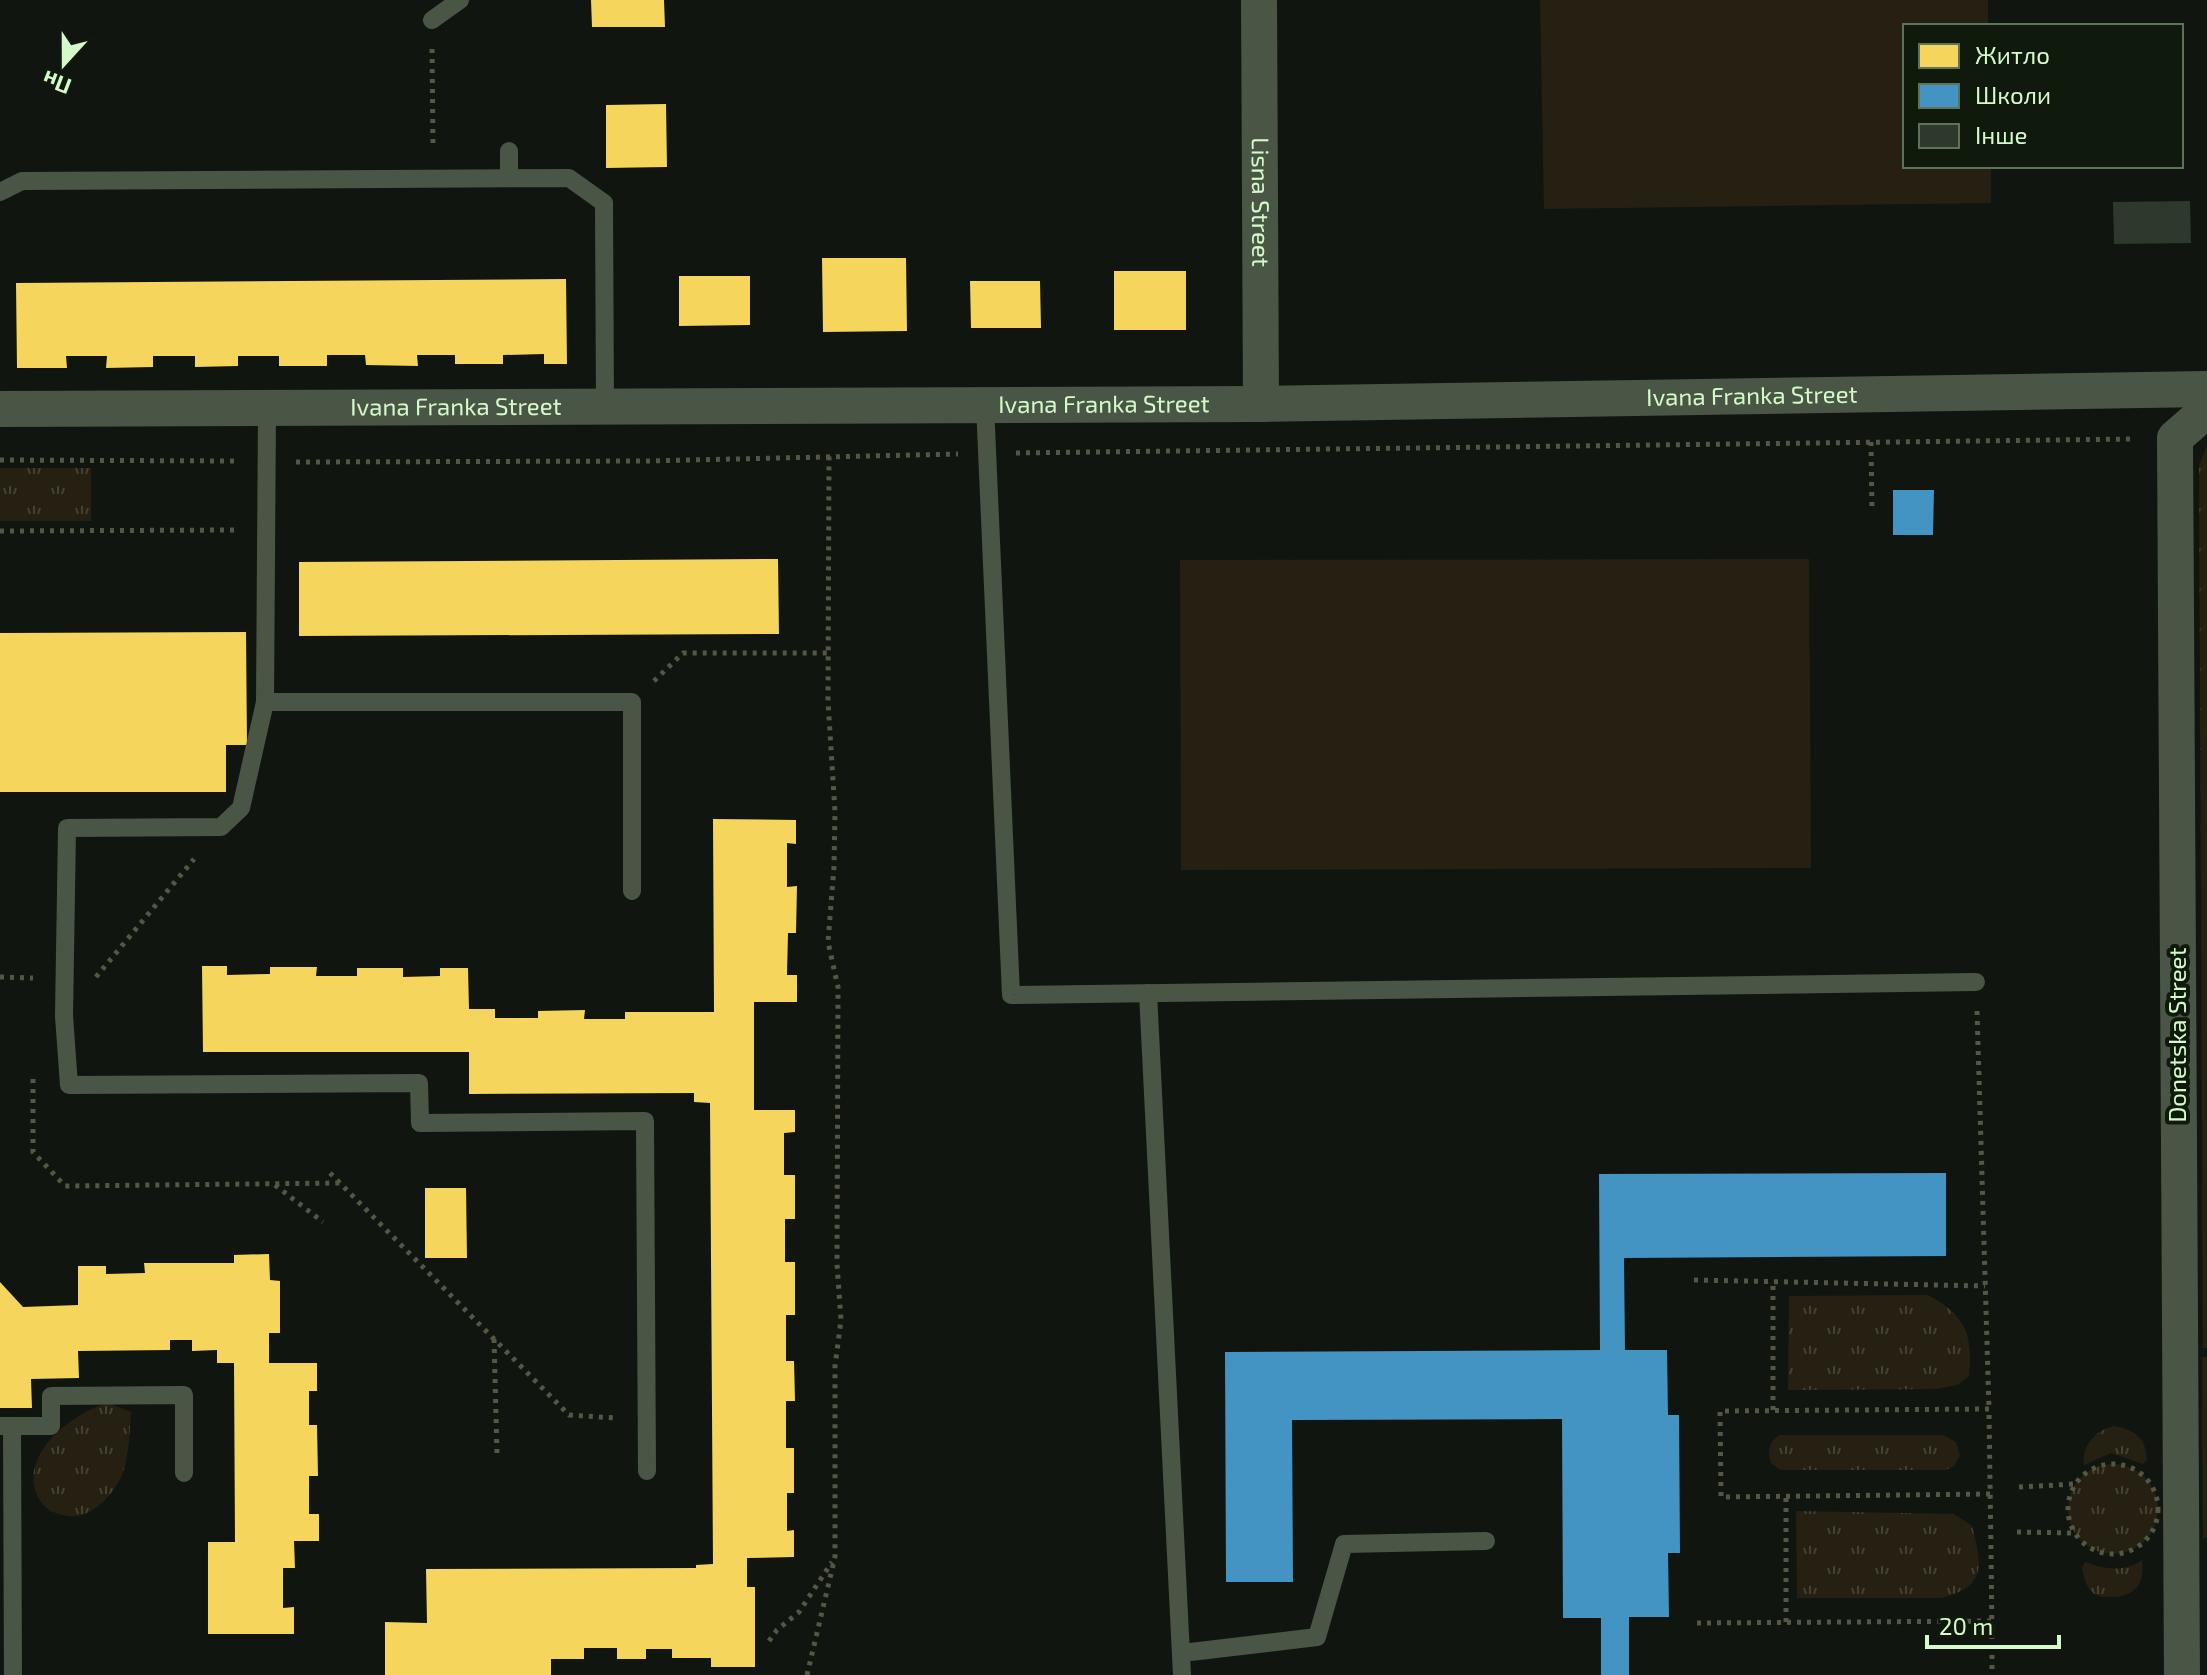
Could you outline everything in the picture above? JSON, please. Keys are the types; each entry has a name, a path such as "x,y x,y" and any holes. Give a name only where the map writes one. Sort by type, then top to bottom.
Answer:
{"street":[{"name":"Lisna Street","path":"1259,0 1261,404"},
{"name":"Ivana Franka Street","path":"0,409 1261,404 2207,389"},
{"path":"2175,438 2207,410"},
{"name":"Donetska Street","path":"2175,438 2182,1675"}],"lane":[{"path":"432,20 460,0"},
{"path":"509,151 509,178"},
{"path":"0,192 22,181 569,178 604,203 605,406"},
{"path":"985,405 1011,995 1976,982"},
{"path":"267,408 265,702 241,808 221,827 67,828 64,1016 69,1085 419,1083 420,1123 645,1121 647,1471"},
{"path":"265,702 632,702 632,891"},
{"path":"1148,993 1182,1675"},
{"path":"13,1675 6,1426 51,1426 51,1396 184,1395 184,1473"},
{"path":"1182,1653 1317,1637 1344,1544 1486,1541"}],"path":[{"path":"432,20 433,179"},
{"path":"0,460 645,461 986,453 2175,438"},
{"path":"1871,442 1872,512"},
{"path":"807,1675 835,1557 835,1366 841,1320 837,1264 838,987 828,942 835,812 828,701 829,456"},
{"path":"0,531 268,530"},
{"path":"632,702 683,653 829,653"},
{"path":"64,1016 221,827"},
{"path":"0,977 34,978"},
{"path":"1976,982 1989,1409 1992,1675"},
{"path":"330,1173 569,1415 647,1420"},
{"path":"274,1184 323,1222"},
{"path":"1694,1280 1985,1286"},
{"path":"1773,1282 1773,1410"},
{"path":"494,1339 497,1454"},
{"path":"1989,1409 1720,1411 1721,1497 1990,1494"},
{"path":"2098,1466 2128,1466 2141,1473 2158,1498 2159,1513 2155,1528 2147,1540 2135,1549 2121,1554 2106,1554 2092,1549 2074,1533 2068,1513 2069,1499 2075,1484 2085,1473 2098,1466"},
{"path":"2019,1487 2075,1484"},
{"path":"1786,1496 1786,1622"},
{"path":"2017,1532 2074,1533"},
{"path":"769,1641 799,1612 835,1557"},
{"path":"1697,1623 1992,1621"}],"green space":[{"path":"1540,0 1988,0 1988,24 1903,24 1903,168 1991,168 1991,203 1544,209"},
{"path":"2207,445 2207,1348 2203,1348 2199,466"},
{"path":"0,468 91,468 91,521 0,521"},
{"path":"1809,559 1811,868 1181,870 1180,560"},
{"path":"1928,1295 1951,1310 1968,1337 1969,1376 1957,1385 1936,1389 1788,1390 1789,1296"},
{"path":"2202,1357 2207,1357 2207,1538 2203,1538"},
{"path":"107,1403 131,1412 126,1461 119,1481 106,1499 88,1513 68,1516 53,1512 41,1502 34,1486 34,1470 40,1454 63,1428"},
{"path":"2114,1426 2138,1436 2145,1446 2147,1461 2143,1464 2111,1453 2084,1465 2087,1445 2101,1431"},
{"path":"1780,1435 1943,1435 1956,1442 1960,1455 1954,1466 1946,1470 1781,1470 1771,1463 1769,1455 1771,1444"},
{"path":"2113,1464 2130,1467 2145,1477 2155,1492 2158,1509 2155,1526 2145,1541 2130,1551 2113,1554 2096,1551 2081,1541 2071,1526 2068,1509 2071,1492 2081,1477 2096,1467"},
{"path":"1796,1511 1954,1514 1972,1526 1978,1552 1978,1572 1967,1588 1941,1598 1797,1598"},
{"path":"2142,1560 2140,1582 2132,1592 2119,1596 2094,1594 2082,1568 2085,1562 2114,1568 2128,1567"}],"building: Житло":[{"path":"591,0 664,0 665,27 592,27"},
{"path":"666,104 667,167 606,168 606,105"},
{"path":"822,258 906,258 907,331 823,332"},
{"path":"1114,271 1186,271 1186,330 1114,330"},
{"path":"679,276 750,276 750,325 679,326"},
{"path":"566,279 567,364 544,364 544,354 503,355 503,364 455,364 455,355 417,355 418,366 366,365 365,355 327,355 327,366 279,366 279,356 238,356 238,366 195,367 195,356 153,356 153,367 106,368 107,356 66,356 67,368 17,368 16,283"},
{"path":"970,281 1040,281 1041,328 971,328"},
{"path":"778,559 779,634 299,636 299,562"},
{"path":"246,632 247,745 226,745 226,792 0,792 0,633"},
{"path":"713,819 796,820 796,844 787,843 787,887 797,886 796,933 788,933 787,975 797,975 797,1002 754,1002 754,1110 795,1110 795,1132 784,1133 784,1175 795,1175 795,1219 785,1219 785,1262 795,1262 795,1315 786,1315 786,1361 794,1361 795,1401 786,1401 786,1448 794,1448 794,1493 787,1493 787,1531 794,1530 794,1557 747,1558 747,1587 755,1587 755,1667 711,1667 711,1658 672,1658 672,1649 646,1649 646,1659 617,1659 617,1648 584,1648 584,1659 551,1659 551,1675 385,1675 385,1622 427,1623 426,1569 696,1568 696,1565 713,1564 710,1103 694,1102 694,1093 469,1094 469,1052 203,1052 202,966 227,966 227,975 270,974 270,967 317,967 316,976 357,976 357,968 403,968 403,977 440,976 440,968 468,968 469,1009 495,1009 495,1018 538,1018 538,1011 585,1010 584,1019 625,1019 625,1012 714,1012"},
{"path":"425,1188 466,1188 467,1258 425,1258"},
{"path":"269,1254 270,1280 280,1281 280,1333 269,1333 269,1363 317,1363 317,1391 309,1391 309,1425 317,1425 318,1476 309,1476 309,1514 319,1514 319,1541 294,1541 295,1568 283,1568 283,1608 294,1607 294,1634 208,1634 208,1542 235,1542 234,1363 217,1363 217,1350 192,1351 192,1340 170,1340 170,1350 78,1351 79,1378 31,1379 32,1408 0,1408 0,1282 23,1307 78,1305 78,1266 106,1266 106,1274 145,1273 144,1263 234,1263 234,1255"}],"building: Школи":[{"path":"1893,490 1934,490 1933,535 1893,535"},
{"path":"1946,1173 1946,1256 1624,1258 1625,1350 1667,1350 1668,1415 1679,1415 1680,1553 1668,1553 1669,1617 1629,1617 1629,1675 1601,1675 1601,1618 1563,1618 1562,1419 1292,1420 1293,1582 1226,1582 1225,1352 1600,1350 1599,1174"}],"building: Інше":[{"path":"2190,201 2191,243 2114,244 2113,202"}]}
